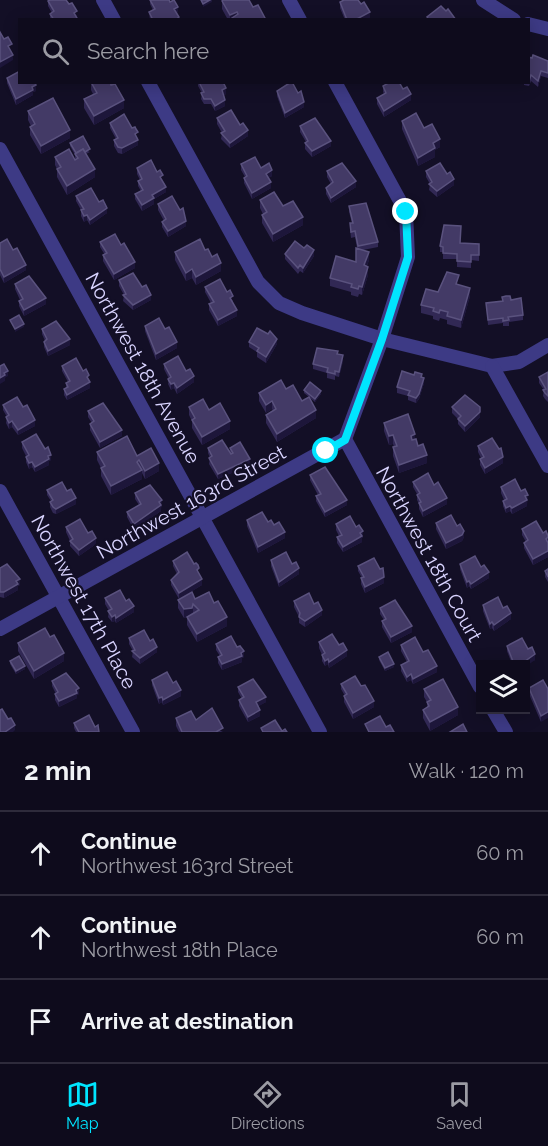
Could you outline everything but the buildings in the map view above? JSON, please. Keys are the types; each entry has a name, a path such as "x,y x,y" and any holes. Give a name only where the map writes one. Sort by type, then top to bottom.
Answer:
{"street":[{"path":"103,0 113,18"},
{"path":"289,0 299,18"},
{"path":"483,0 511,18"},
{"path":"530,24 548,29"},
{"path":"149,84 258,282 279,303 302,313 382,339 492,366 519,362 548,345"},
{"path":"336,84 406,212 408,257 382,339 345,440"},
{"name":"Northwest 18th Avenue","path":"0,149 320,732"},
{"path":"492,366 548,466"},
{"name":"Northwest 163rd Street","path":"0,629 345,440"},
{"name":"Northwest 18th Court","path":"345,440 476,680"},
{"name":"Northwest 17th Place","path":"0,491 134,732"},
{"path":"495,714 506,732"}],"route":[{"path":"326,451 345,440 382,339 408,257 406,212"}]}
